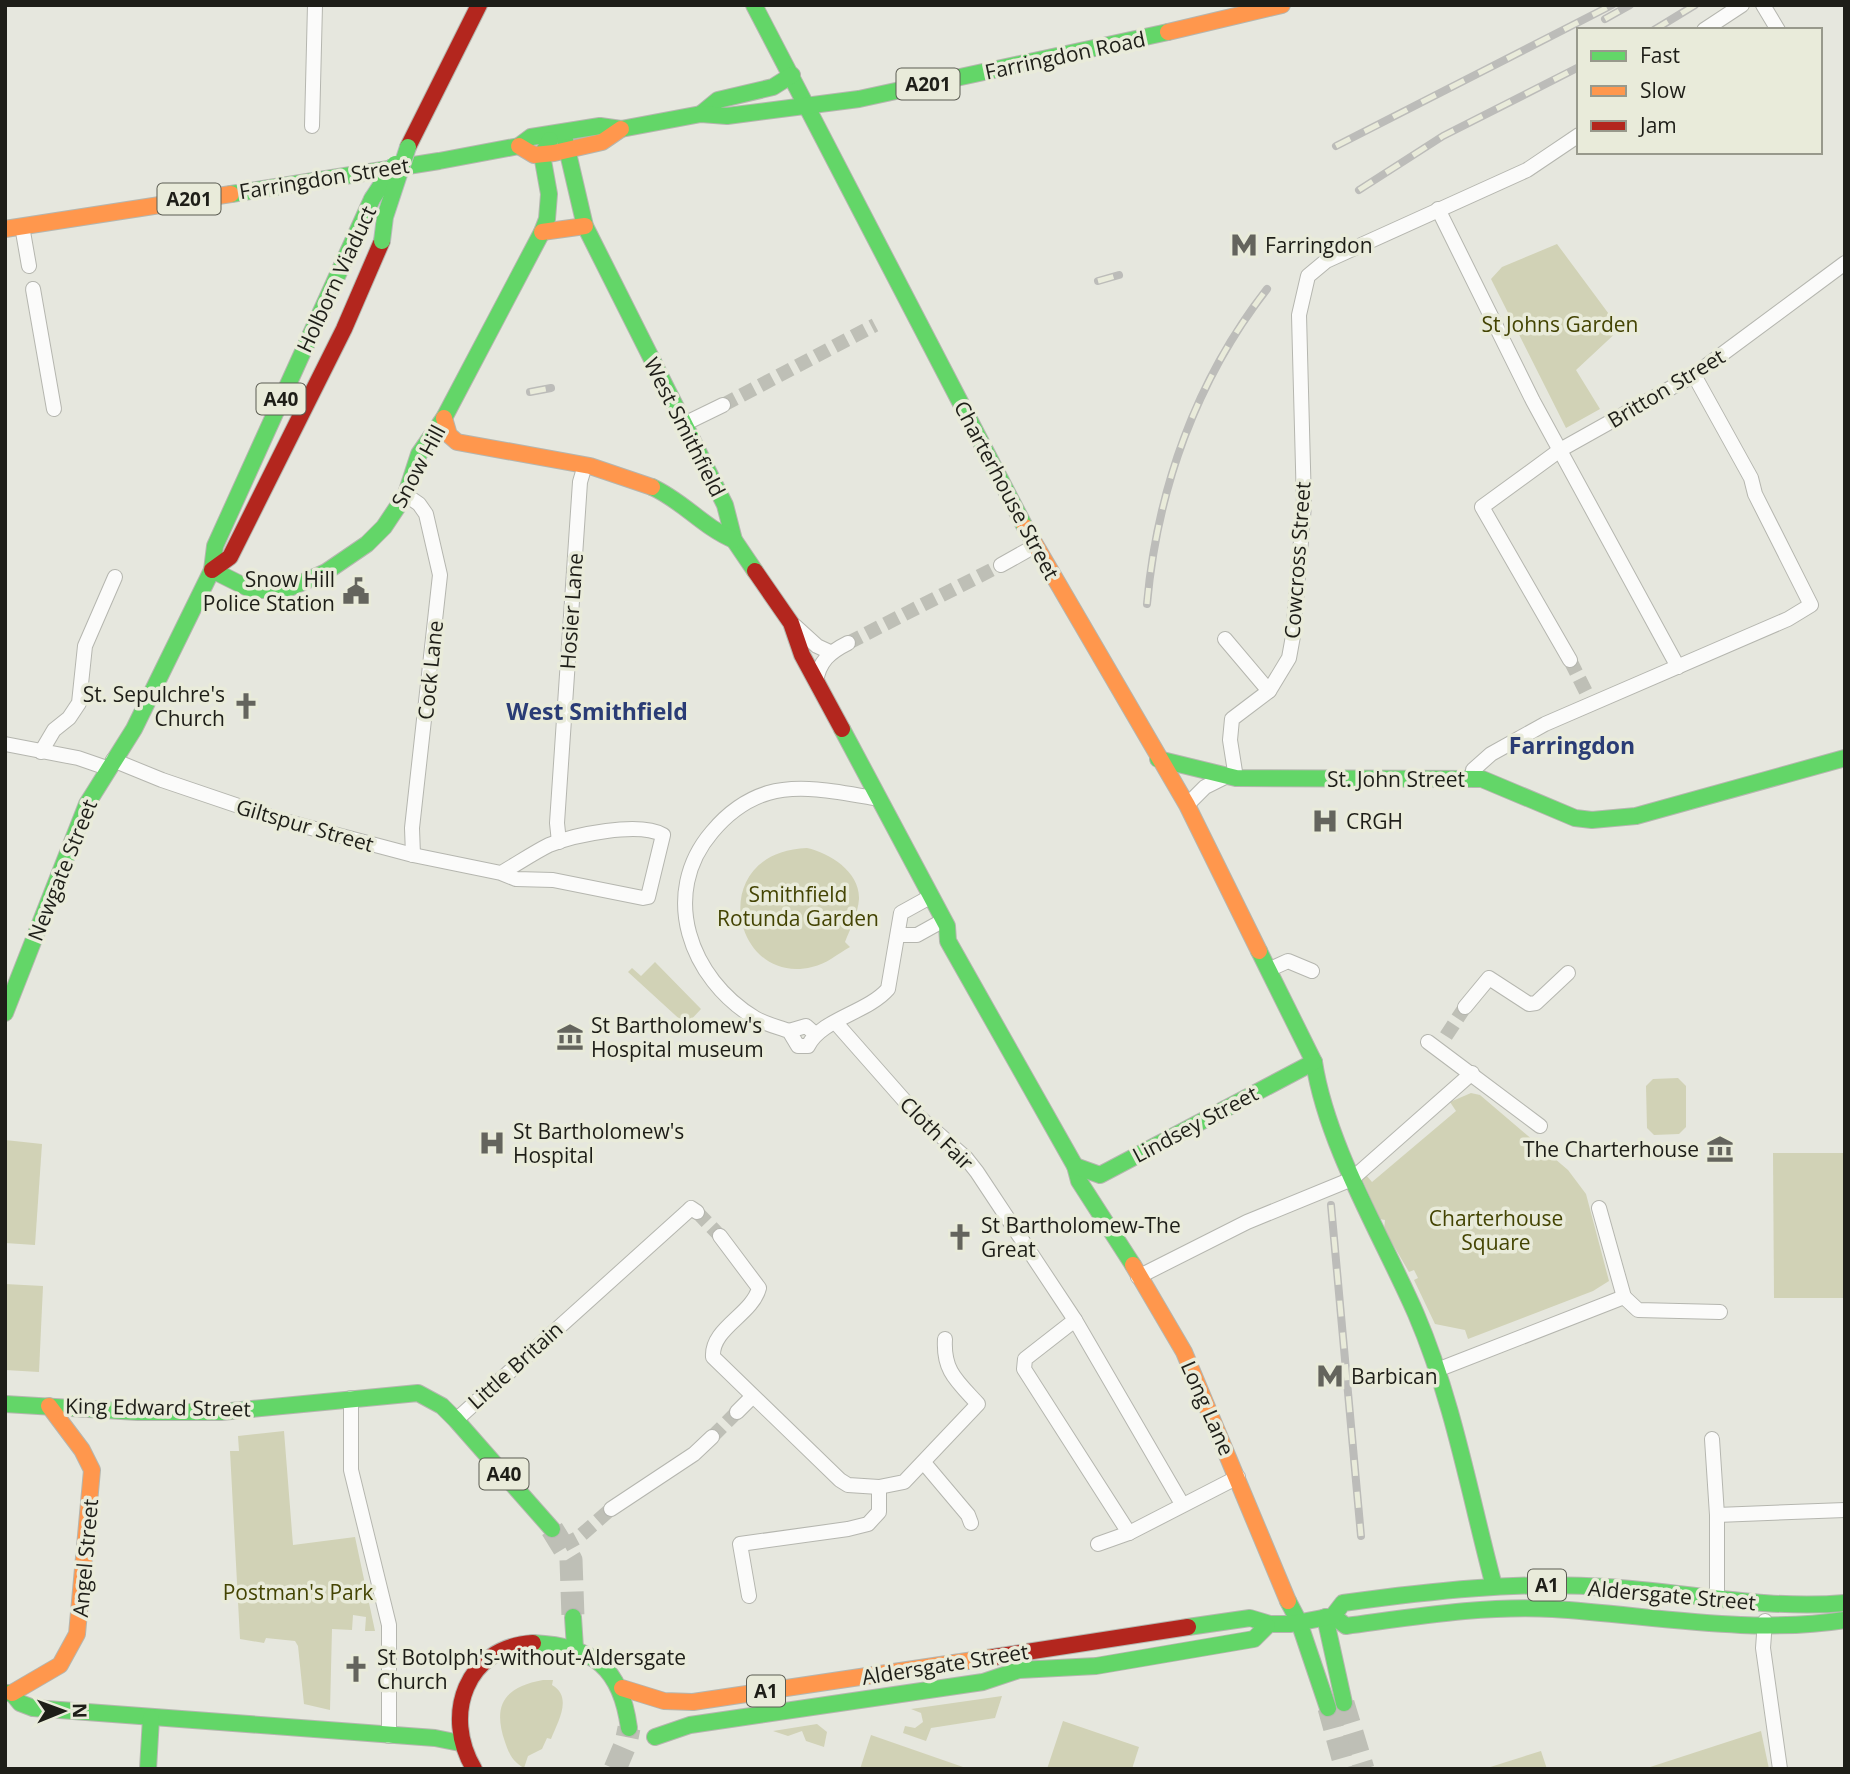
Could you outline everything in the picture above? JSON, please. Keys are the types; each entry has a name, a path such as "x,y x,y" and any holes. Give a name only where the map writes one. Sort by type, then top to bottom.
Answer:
{"main road":[{"name":"Holborn Viaduct","path":"110,764 134,729 212,570 215,547 356,229 382,181 408,147 479,5"},
{"name":"Charterhouse Street","path":"754,5 1035,546 1187,805 1314,1062 1317,1082 1352,1179"},
{"name":"Farringdon Road","path":"805,105 881,95 1107,47 1282,5"},
{"name":"A201","path":"701,114 718,100 773,87 792,75"},
{"name":"Farringdon Street","path":"5,229 519,146 531,137 600,126 621,129 701,114 727,116 805,105"},
{"name":"Farringdon Street","path":"542,155 602,142 621,129"},
{"name":"West Smithfield","path":"559,133 575,178 584,226 725,505 734,540 791,623 802,656 944,920"},
{"path":"519,146 534,155 542,155 559,133"},
{"name":"Holborn Viaduct","path":"212,570 230,557 337,338 344,329 378,239 383,218 402,173 408,147"},
{"name":"Snow Hill","path":"212,570 258,592 279,591 299,585 347,559 390,518 406,495 409,480 434,429 444,418 542,232 547,219 549,194 542,155"},
{"path":"542,232 584,226"},
{"path":"444,418 449,435 457,442 585,465 663,492 692,510 706,526 734,540"},
{"name":"St. John Street","path":"1158,759 1231,778 1369,781 1473,778 1519,793 1575,818 1636,816 1845,758"},
{"name":"Newgate Street","path":"5,1013 82,816 110,764"},
{"name":"Long Lane","path":"944,920 948,928 948,941 1076,1166 1079,1181 1096,1204 1184,1352 1238,1477 1279,1584 1299,1622 1328,1708"},
{"name":"Lindsey Street","path":"1100,1175 1314,1062"},
{"path":"1076,1166 1100,1175 1096,1204"},
{"path":"1352,1179 1416,1315 1437,1370 1494,1586"},
{"name":"Little Britain","path":"351,1398 418,1393 442,1406 456,1420"},
{"name":"King Edward Street","path":"5,1404 138,1412 221,1412 351,1398"},
{"name":"Angel Street","path":"8,1693 60,1665 71,1649 81,1614 92,1470 86,1453 54,1419 49,1406"},
{"name":"A40","path":"456,1420 552,1528"},
{"name":"Aldersgate Street","path":"1329,1617 1343,1602 1494,1586 1606,1587 1767,1604"},
{"name":"A1","path":"1767,1604 1796,1608 1845,1603"},
{"name":"Aldersgate Street","path":"622,1688 664,1701 692,1702 1250,1618 1267,1626 1329,1617 1346,1626 1455,1612 1549,1609 1765,1627"},
{"path":"573,1617 575,1648"},
{"path":"1329,1617 1344,1703"},
{"name":"A1","path":"1765,1627 1801,1626 1845,1619"},
{"name":"Aldersgate Street","path":"655,1737 690,1725 983,1682 1019,1670 1097,1666 1161,1652 1254,1639 1267,1626"},
{"name":"A1","path":"474,1769 460,1743 457,1721 460,1704 465,1688 480,1664 504,1647 521,1642 551,1642 575,1648 603,1667 622,1688"},
{"path":"622,1688 627,1703 629,1728"},
{"path":"8,1693 20,1703 33,1708 460,1743"},
{"path":"148,1769 151,1718"}],"street":[{"path":"312,126 315,5"},
{"path":"1707,28 1742,5"},
{"path":"1763,5 1777,28"},
{"path":"1577,136 1527,170 1438,209 1469,278 1476,283 1560,450 1678,667"},
{"name":"Cowcross Street","path":"1231,778 1231,719 1269,691 1289,658 1293,636 1304,505 1299,315 1308,276 1326,261 1438,209"},
{"path":"22,226 29,266"},
{"name":"Britton Street","path":"1570,660 1482,507 1560,450 1694,375 1845,263"},
{"path":"33,289 54,409"},
{"path":"1473,778 1473,770 1491,754 1589,697 1678,667 1788,619 1811,605 1755,494 1751,478 1694,375"},
{"path":"684,424 723,405"},
{"name":"Hosier Lane","path":"559,842 557,823 568,643 580,482 585,465"},
{"name":"Cock Lane","path":"406,495 419,503 426,514 440,575 412,828 413,855"},
{"path":"1001,565 1035,546"},
{"path":"41,752 54,730 79,703 85,646 115,577"},
{"name":"West Smithfield","path":"791,623 817,646 830,652"},
{"path":"1225,639 1269,691"},
{"path":"816,682 818,668 830,652 848,643"},
{"name":"Giltspur Street","path":"5,744 110,764 277,820 413,855 501,873"},
{"path":"1187,805 1205,787 1231,778"},
{"path":"879,799 803,790 768,793 727,814 704,842 692,865 685,912 692,946 704,971 730,1000 751,1016 789,1031 806,1026 814,1033 836,1023 888,989 901,913 930,897"},
{"path":"616,830 661,833 648,897 553,880 516,879 501,873 559,842 616,830"},
{"path":"899,936 918,935 944,920"},
{"path":"1268,970 1288,961 1312,971"},
{"path":"1465,1007 1489,978 1529,1004 1536,1003 1567,973"},
{"name":"Cloth Fair","path":"836,1023 918,1116 965,1158 1074,1320 1182,1504"},
{"path":"1437,1042 1540,1126"},
{"path":"1139,1277 1247,1222 1352,1179 1472,1073"},
{"name":"Little Britain","path":"456,1420 691,1208 696,1212"},
{"path":"1599,1208 1624,1297 1638,1310 1720,1312"},
{"path":"720,1236 759,1288 753,1302 715,1341 713,1357 839,1480 848,1485 879,1487 904,1482 925,1464 978,1404 948,1368 944,1357 945,1339"},
{"path":"1437,1370 1624,1297"},
{"path":"1074,1320 1025,1359 1023,1364 1129,1533"},
{"path":"737,1412 752,1397"},
{"path":"351,1398 351,1470 389,1625 389,1736"},
{"path":"611,1509 694,1454 712,1437"},
{"path":"1712,1439 1717,1516 1717,1598"},
{"path":"925,1464 968,1515 971,1524"},
{"path":"1098,1544 1129,1533 1238,1477"},
{"path":"749,1596 740,1544 848,1530 868,1524 879,1512 879,1487"},
{"path":"1717,1516 1845,1510"},
{"path":"1767,1604 1763,1648 1780,1769"}],"green space":[{"name":"St Johns Garden","path":"1557,244 1620,329 1576,370 1600,409 1566,428 1491,279 1502,267"},
{"name":"Smithfield Rotunda Garden","path":"807,848 834,859 849,872 858,889 858,905 845,942 850,947 817,966 785,968 763,957 748,939 741,916 742,893 753,871 774,855"},
{"path":"655,962 701,1009 686,1025 628,972 632,968 641,976"},
{"path":"1678,1078 1686,1086 1686,1127 1679,1134 1654,1135 1647,1128 1646,1086 1653,1079"},
{"name":"Charterhouse Square","path":"1471,1093 1480,1095 1568,1170 1586,1194 1609,1281 1593,1291 1468,1339 1465,1330 1435,1324 1414,1280 1418,1278 1414,1270 1409,1272 1384,1229 1385,1220 1380,1219 1362,1179 1366,1175 1372,1182 1456,1111 1450,1102"},
{"path":"5,1140 42,1144 35,1245 5,1243"},
{"path":"1773,1153 1845,1153 1845,1298 1774,1298"},
{"path":"5,1284 43,1286 39,1372 5,1370"},
{"name":"Postman's Park","path":"284,1431 293,1545 355,1537 375,1631 365,1631 366,1617 353,1615 352,1630 332,1629 330,1710 304,1704 298,1646 295,1641 266,1638 264,1643 240,1639 230,1451 239,1451 238,1436"},
{"path":"553,1680 552,1685 562,1696 562,1710 551,1739 547,1738 542,1749 528,1756 524,1768 510,1754 501,1729 501,1708 505,1699 519,1687"},
{"path":"1002,1696 995,1718 931,1728 926,1741 903,1733 905,1726 915,1728 923,1722 921,1713 911,1709"},
{"path":"1063,1721 1139,1747 1132,1769 1047,1769"},
{"path":"817,1724 827,1732 824,1747 806,1741 802,1731 788,1736 773,1731"},
{"path":"1761,1731 1769,1769 1644,1769"},
{"path":"871,1735 963,1767 860,1769"},
{"path":"1541,1751 1547,1769 1484,1769"}],"tunnel":[{"path":"723,405 875,325"},
{"path":"848,643 1001,565"},
{"path":"1570,660 1586,692"},
{"path":"1446,1036 1465,1007"},
{"path":"697,1212 720,1236"},
{"path":"712,1437 737,1412"},
{"path":"564,1545 579,1537 611,1509"},
{"path":"552,1529 571,1560 573,1617"},
{"path":"1344,1703 1364,1769"},
{"path":"1328,1708 1345,1769"},
{"path":"615,1769 629,1728"}],"railway":[{"path":"1336,146 1612,5"},
{"path":"1605,19 1630,5"},
{"path":"1657,28 1695,5"},
{"path":"1359,190 1443,136 1577,68"},
{"path":"1098,281 1119,275"},
{"path":"1147,604 1160,519 1184,438 1220,361 1267,289"},
{"path":"530,392 551,388"},
{"path":"1331,1205 1361,1536"}],"traffic: fast":[{"path":"754,5 1025,527"},
{"path":"231,194 439,161 519,146 531,137 600,126 621,129 701,114 727,116 859,99 1168,32"},
{"path":"701,114 718,100 773,87 792,75"},
{"path":"564,136 585,226 725,505 734,540 755,571"},
{"path":"212,570 252,590 285,590 326,572 367,544 384,527 406,494 419,454 444,418 542,232 547,219 549,194 542,155 550,140"},
{"path":"382,241 385,217 408,147"},
{"path":"372,199 395,164"},
{"path":"5,1013 87,804 134,729 212,570 215,546 372,199"},
{"path":"652,487 734,540"},
{"path":"842,729 947,926 948,941 1075,1166 1079,1181 1133,1265"},
{"path":"1158,759 1236,778 1482,779 1575,818 1592,820 1636,816 1845,758"},
{"path":"1259,951 1314,1062 1321,1094 1343,1158 1429,1347 1451,1414 1494,1586"},
{"path":"1075,1166 1100,1175 1314,1062"},
{"path":"5,1404 138,1412 221,1412 418,1393 442,1406 456,1420 552,1529"},
{"path":"1188,1627 1250,1618 1270,1624 1291,1624 1333,1616 1343,1603 1508,1586 1574,1585 1785,1604 1845,1603"},
{"path":"1288,1601 1299,1622 1328,1708"},
{"path":"1333,1616 1346,1626 1449,1613 1527,1608 1736,1625 1809,1624 1845,1620"},
{"path":"573,1617 575,1648"},
{"path":"1325,1617 1344,1703"},
{"path":"655,1737 690,1725 983,1682 1019,1670 1096,1666 1254,1639 1267,1626"},
{"path":"533,1643 573,1649 601,1664 619,1690 629,1728"},
{"path":"5,1693 12,1693 20,1703 33,1708 435,1738 460,1743"},
{"path":"148,1769 151,1718"}],"traffic: slow":[{"path":"1168,32 1282,5"},
{"path":"519,146 534,155 554,153 602,142 621,129"},
{"path":"5,229 231,194"},
{"path":"542,232 585,226"},
{"path":"444,418 449,435 457,442 590,466 652,487"},
{"path":"1025,527 1187,805 1259,951"},
{"path":"1133,1265 1184,1352 1288,1601"},
{"path":"12,1693 60,1665 77,1634 92,1470 82,1450 49,1406"},
{"path":"622,1688 664,1701 693,1702 994,1657"}],"traffic: jam":[{"path":"408,147 479,5"},
{"path":"212,570 230,557 344,329 382,241"},
{"path":"755,571 791,623 802,655 842,729"},
{"path":"994,1657 1188,1627"},
{"path":"474,1769 460,1727 461,1706 466,1687 476,1670 491,1657 510,1647 533,1643"}],"place":[{"name":"Farringdon","path":"1244,245"},
{"name":"Snow Hill Police Station","path":"356,591"},
{"name":"St. Sepulchre's Church","path":"246,706"},
{"name":"CRGH","path":"1325,821"},
{"name":"St Bartholomew's Hospital museum","path":"570,1037"},
{"name":"St Bartholomew's Hospital","path":"492,1143"},
{"name":"The Charterhouse","path":"1720,1149"},
{"name":"St Bartholomew-The Great","path":"960,1237"},
{"name":"Barbican","path":"1330,1376"},
{"name":"St Botolph's-without-Aldersgate Church","path":"356,1669"}],"district":[{"name":"West Smithfield","path":"597,711"},
{"name":"Farringdon","path":"1572,745"}]}
